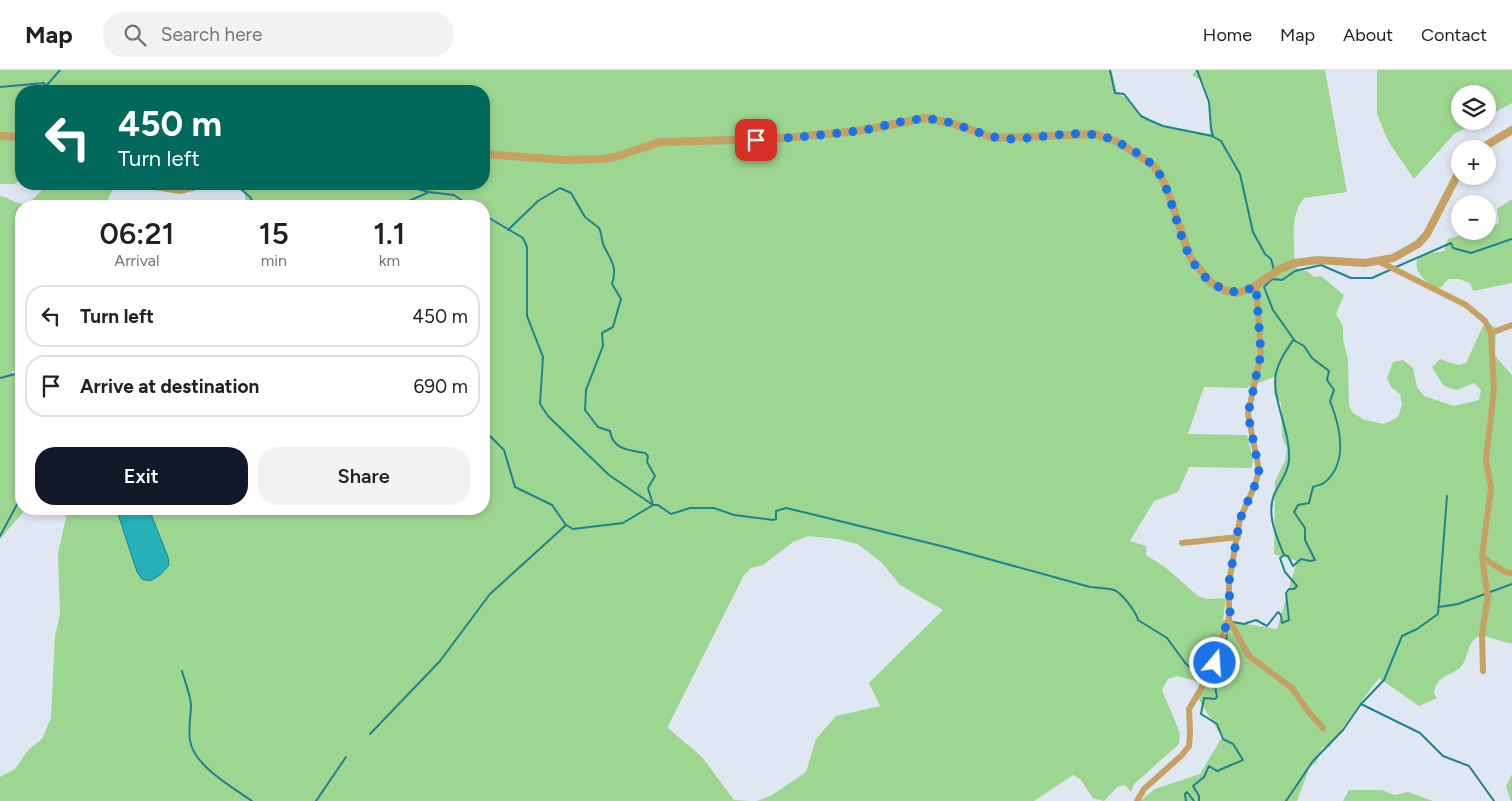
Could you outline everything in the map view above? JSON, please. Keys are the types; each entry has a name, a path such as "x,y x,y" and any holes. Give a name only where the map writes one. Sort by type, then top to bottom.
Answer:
{"street":[{"path":"490,154 563,160 602,159 615,157 660,142 774,139 858,131 926,118 954,124 994,138 1095,134 1118,142 1144,157 1154,166 1161,176 1169,195 1190,257 1210,282 1224,290 1236,293 1256,286 1280,269 1295,263 1318,260 1348,263 1380,262 1393,258 1408,250 1427,234 1452,185"},
{"path":"1495,140 1512,130"},
{"path":"0,136 15,137"},
{"path":"1380,262 1466,305 1485,321 1491,334 1494,390 1486,459 1491,488 1482,557 1488,597 1482,634 1483,670"},
{"path":"1137,801 1144,789 1182,755 1188,746 1190,732 1188,709 1212,670 1229,620 1231,606 1229,582 1240,519 1255,485 1259,470 1248,414 1261,354 1256,286"},
{"path":"1491,334 1512,324"},
{"path":"1182,543 1238,536"},
{"path":"1482,557 1506,572 1512,573"},
{"path":"1229,620 1249,656 1292,688 1323,728"}],"green space":[{"path":"0,70 1111,70 1117,93 1129,99 1139,114 1161,126 1210,134 1209,99 1203,82 1192,75 1196,70 1325,70 1347,192 1304,198 1299,206 1294,222 1294,265 1300,270 1307,271 1314,277 1321,276 1344,295 1336,314 1343,326 1343,340 1348,359 1349,406 1353,413 1365,420 1384,424 1398,417 1402,405 1400,394 1391,387 1387,378 1393,362 1403,360 1413,368 1417,387 1424,396 1454,406 1479,400 1481,390 1474,383 1457,390 1449,388 1443,385 1432,367 1440,359 1458,365 1466,363 1483,326 1490,324 1496,328 1495,356 1512,375 1512,644 1481,635 1476,638 1463,664 1438,682 1434,694 1437,698 1419,706 1379,678 1329,747 1322,747 1316,763 1310,766 1297,801 1140,801 1155,789 1200,774 1222,737 1196,695 1200,682 1177,676 1168,679 1162,690 1180,733 1179,744 1134,784 1131,792 1125,785 1117,787 1104,801 1093,798 1080,779 1073,775 1034,801 757,801 772,795 806,772 816,739 836,716 880,706 869,683 943,610 900,585 882,563 857,544 837,539 808,536 793,542 763,565 751,568 744,575 668,728 702,757 734,800 750,801 0,801 0,777 15,769 28,750 42,739 51,718 55,636 60,614 58,553 67,515 119,515 169,565 168,557 151,515 490,515 490,200 246,200 244,190 490,190 490,85 15,85 14,184 0,184","holes":["1274,377 1274,394 1281,403 1282,436 1287,449 1285,461 1275,481 1274,554 1297,561 1277,629 1223,620 1226,598 1207,599 1198,596 1165,567 1146,555 1146,546 1130,541 1154,501 1178,492 1189,467 1252,468 1253,460 1247,435 1188,434 1204,387 1246,388"]},
{"path":"1377,70 1512,70 1512,103 1496,112 1496,85 1451,85 1451,130 1461,130 1454,134 1414,179 1388,141 1377,114"},
{"path":"43,190 112,190 108,200 32,200"},
{"path":"0,196 15,201 15,371 11,372 15,375 15,515 21,515 0,539"},
{"path":"1512,199 1512,283 1473,291 1470,283 1459,279 1448,279 1441,287 1437,288 1418,272 1418,257 1444,251 1448,239 1496,240 1496,224 1499,223 1497,209"},
{"path":"1512,774 1512,801 1511,801 1506,786"},
{"path":"1349,790 1382,790 1394,795 1408,792 1433,801 1343,801"}],"water":[{"path":"119,515 151,515 168,557 169,565 160,575 150,581 142,579 137,572"}],"waterway":[{"path":"47,85 60,70"},
{"path":"1110,70 1115,93 1124,94 1141,116 1163,126 1212,136 1221,141 1240,174 1253,232 1265,254 1271,259 1274,270"},
{"path":"1197,70 1209,102 1213,136"},
{"path":"22,85 44,83 46,85"},
{"path":"0,87 15,86"},
{"path":"508,230 538,201 560,188 571,193 585,217 599,228 603,244 614,267 612,284 621,299 613,327 602,333 603,346 586,390 585,410 598,427 610,431 614,442 618,446 645,453 648,456 647,462 655,476 648,488 653,505"},
{"path":"242,190 252,200"},
{"path":"421,190 454,195 461,200"},
{"path":"411,200 429,192"},
{"path":"490,219 523,238 527,247 527,316 543,357 540,404 548,416 609,475 653,505"},
{"path":"1396,267 1451,243 1453,248 1471,253 1512,239"},
{"path":"1294,339 1291,343 1281,359 1276,373 1276,393 1287,438 1289,460 1285,474 1274,495 1271,510 1273,526 1278,541 1284,555 1288,556 1293,566 1301,559 1315,560 1305,540 1305,528 1294,512 1298,505 1309,503 1313,487 1324,483 1332,475 1340,455 1339,433 1330,401 1334,390 1327,380 1329,371 1312,358 1304,346 1295,341 1273,310 1264,287 1272,279 1282,280 1295,271 1321,265 1351,278 1372,278 1392,269"},
{"path":"0,378 15,374"},
{"path":"490,436 504,450 515,487 552,505 566,525 573,529 623,523 653,505 658,505 671,514 690,508 714,508 734,515 773,520 776,519 776,511 786,508 807,513 945,547 1090,587 1114,590 1128,603 1138,620 1167,638 1186,664 1215,686"},
{"path":"1286,801 1313,761 1343,730 1361,704 1384,680 1402,636 1417,629 1438,614 1447,496"},
{"path":"0,536 15,508"},
{"path":"370,734 440,661 490,594 566,525"},
{"path":"1233,622 1244,624 1256,620 1267,626 1278,612 1281,615 1282,623 1289,620 1286,593 1289,589 1294,589 1297,586 1285,572 1280,558 1283,556"},
{"path":"1439,607 1458,604 1512,584"},
{"path":"1199,801 1199,796 1193,786 1204,777 1209,766 1217,771 1243,760 1233,744 1223,739 1217,724 1201,714 1204,698 1215,699 1217,697 1215,686 1223,665 1227,632"},
{"path":"182,671 191,705 189,736 193,749 198,758 215,775 252,801"},
{"path":"1361,704 1420,733 1443,756 1469,766 1494,801"},
{"path":"316,801 346,757"},
{"path":"1186,801 1185,794 1187,792 1194,801"}],"route":[{"path":"756,140 858,131 926,118 941,120 980,135 994,138 1012,139 1095,134 1118,142 1144,157 1154,166 1161,176 1185,245 1198,270 1210,282 1224,290 1236,293 1256,286 1262,341 1260,365 1248,407 1248,414 1259,470 1255,485 1240,519 1228,591 1231,606 1229,620 1215,663"}]}
